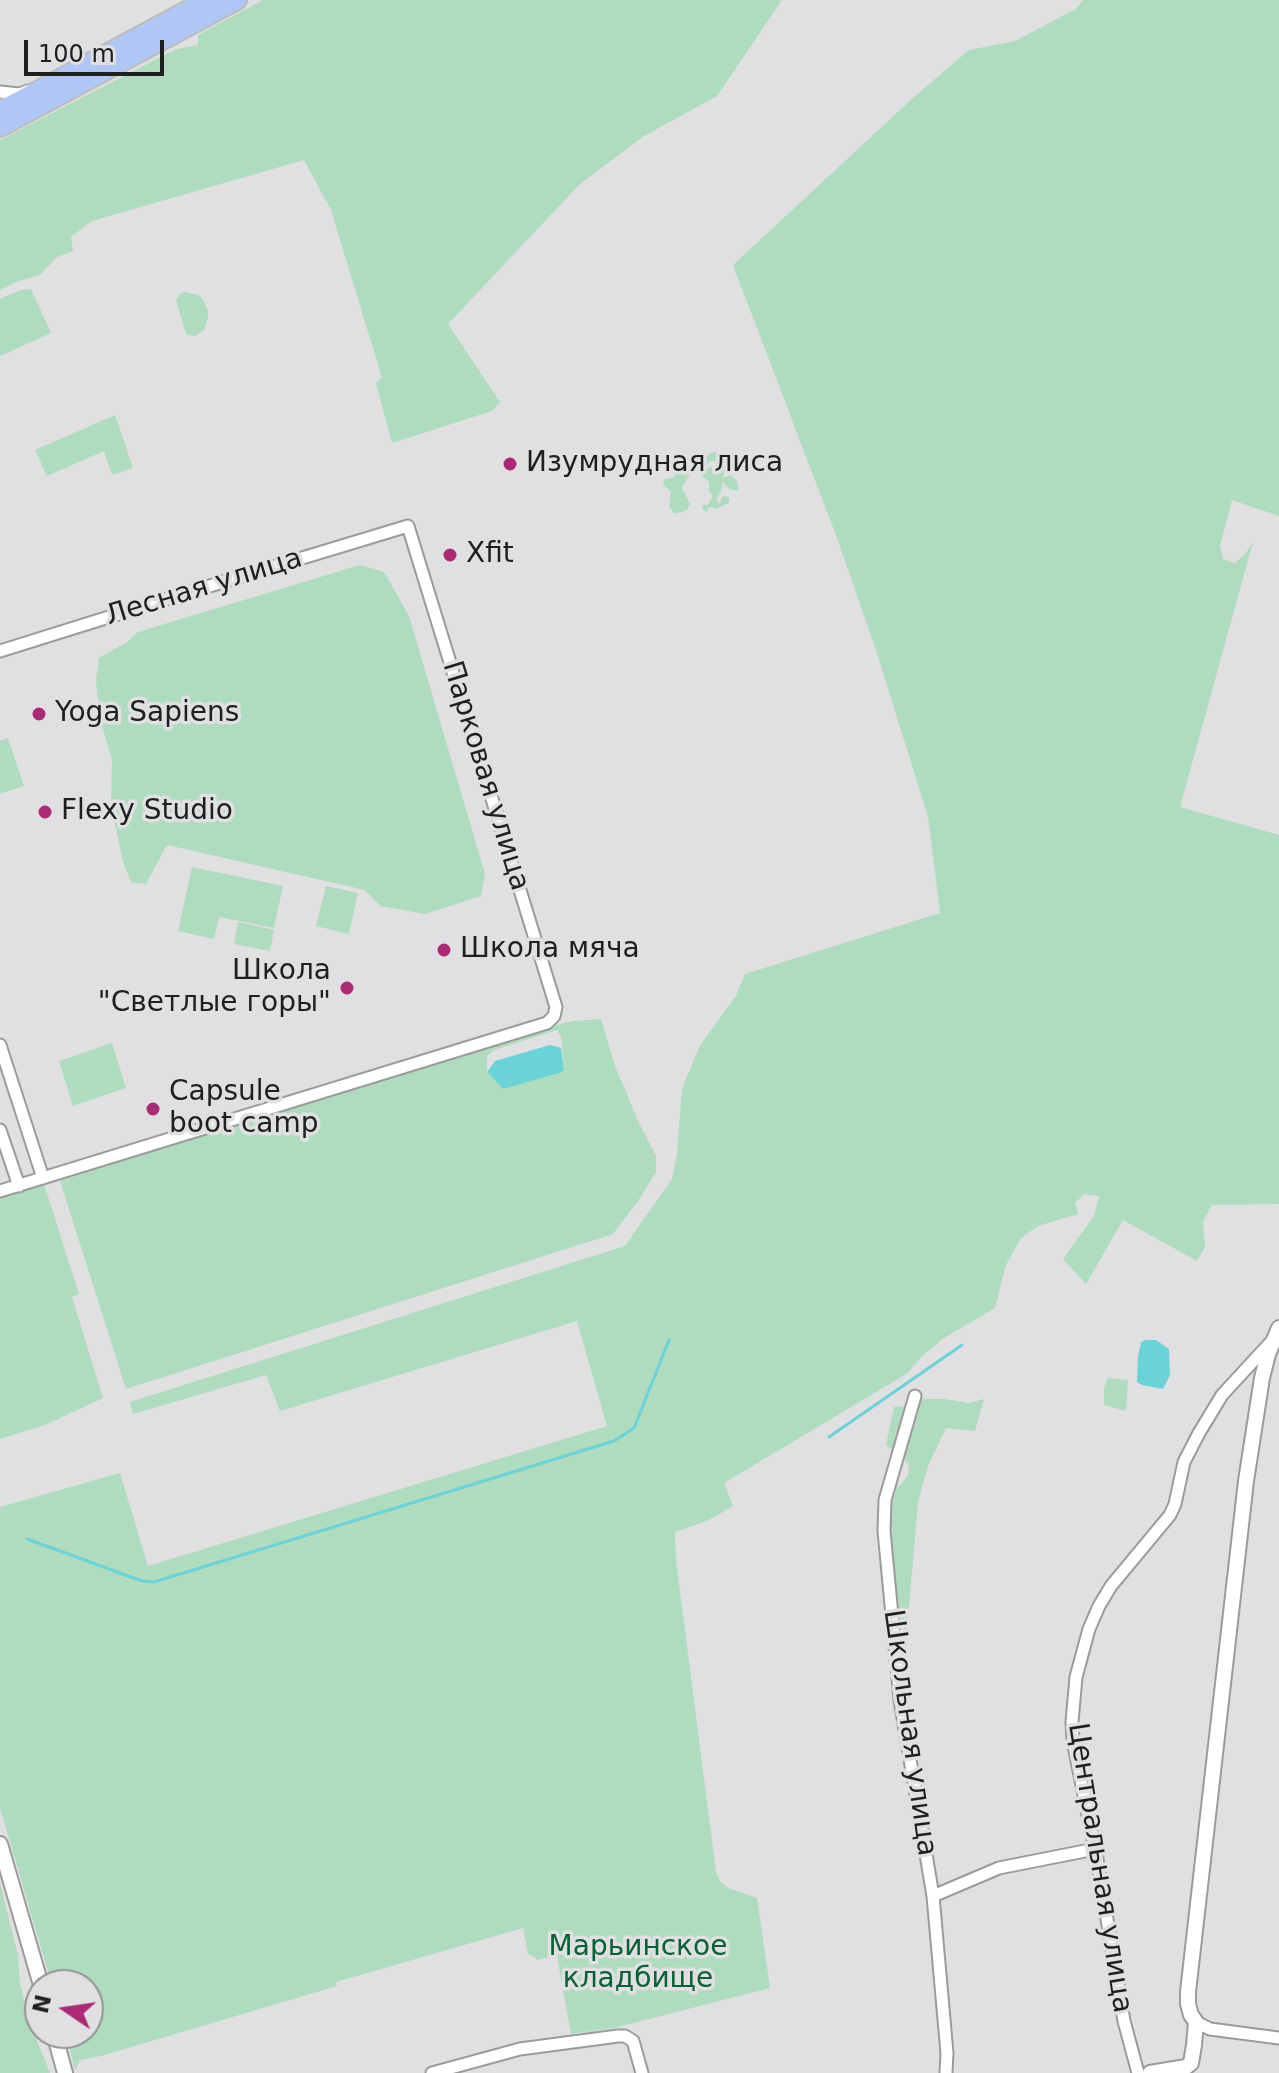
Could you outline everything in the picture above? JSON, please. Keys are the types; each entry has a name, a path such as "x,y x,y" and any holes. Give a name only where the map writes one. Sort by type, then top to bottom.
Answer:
{"main road":[{"path":"0,111 207,0"},
{"path":"0,127 237,0"}],"street":[{"path":"0,92 19,94 62,78"},
{"name":"Лесная улица","path":"0,651 408,526"},
{"name":"Парковая улица","path":"43,1178 547,1023 554,1016 556,1007 408,526"},
{"path":"0,1045 43,1178 0,1191"},
{"path":"0,1130 19,1186"},
{"path":"1276,1334 1262,1378 1246,1481 1188,2004 1196,2022 1210,2029 1279,2038"},
{"name":"Центральная улица","path":"1138,2073 1124,2021 1095,1849 1077,1764 1072,1722 1076,1677 1089,1629 1111,1586 1170,1515 1190,1449 1222,1395 1276,1334"},
{"name":"Школьная улица","path":"915,1396 885,1500 884,1531 900,1700 933,1896 947,2053 946,2073"},
{"path":"0,1844 36,1969"},
{"path":"933,1896 999,1868 1095,1849"},
{"path":"1150,2073 1186,2067 1191,2063 1196,2022"},
{"path":"432,2073 520,2049 618,2036 633,2041 642,2073"},
{"path":"58,2049 65,2073"}],"green space":[{"path":"263,0 782,0 717,96 644,136 580,184 448,324 500,402 492,411 392,443 376,383 382,378 331,210 304,160 92,221 71,237 73,251 57,257 40,275 0,290 0,140 174,50 198,45 198,35"},
{"name":"Марьинское кладбище","path":"1083,0 1279,0 1279,516 1232,500 1220,546 1223,559 1235,563 1253,542 1180,807 1279,835 1279,1204 1212,1205 1203,1222 1205,1247 1197,1261 1123,1220 1086,1284 1063,1259 1094,1216 1099,1196 1084,1194 1075,1203 1078,1214 1038,1226 1021,1238 1006,1265 995,1308 944,1338 922,1356 908,1373 724,1483 733,1506 707,1521 675,1532 716,1872 728,1888 757,1898 770,1988 614,2028 571,2034 557,1956 536,1960 528,1954 523,1928 336,1982 337,1986 80,2060 75,2070 70,2049 104,2049 104,1969 47,1969 0,1808 0,1507 120,1473 148,1566 607,1426 577,1321 280,1411 266,1375 133,1414 130,1402 625,1246 672,1179 682,1088 701,1044 736,996 745,974 940,913 928,817 877,653 837,538 733,265 969,50 1015,41 1076,9"},
{"path":"31,289 51,333 0,356 0,299"},
{"path":"184,292 202,298 208,311 204,330 195,336 186,334 176,300"},
{"path":"115,415 133,468 112,475 104,451 47,476 35,450"},
{"path":"713,452 722,453 723,461 731,464 731,471 722,478 731,475 739,489 730,489 722,482 716,500 720,504 722,497 726,496 729,503 716,509 710,507 706,512 702,505 708,505 713,496 709,491 709,482 700,472 720,464 718,461 704,462 704,458"},
{"path":"684,466 691,472 682,488 690,504 687,510 674,513 669,507 671,491 663,482 673,478"},
{"path":"360,565 384,572 409,616 485,874 481,896 425,914 380,906 365,890 167,845 146,884 131,882 123,862 111,805 112,760 100,719 96,681 99,658 138,632"},
{"path":"8,738 24,786 0,794 0,741"},
{"path":"192,867 283,886 274,928 219,917 214,939 178,931"},
{"path":"326,886 358,893 349,934 316,926"},
{"path":"238,922 274,930 270,951 234,944"},
{"path":"601,1019 615,1066 656,1156 656,1172 613,1234 126,1389 60,1181 380,1078 573,1021","holes":["557,1030 561,1036 564,1069 503,1089 487,1072 487,1056 494,1050"]},
{"path":"112,1043 126,1088 73,1106 59,1061"},
{"path":"44,1184 79,1294 72,1297 103,1398 45,1425 0,1439 0,1198"},
{"path":"1108,1378 1128,1380 1126,1411 1104,1405 1104,1388"},
{"path":"922,1399 968,1403 984,1399 975,1431 946,1428 928,1466 918,1502 907,1630 901,1627 890,1539 890,1509 897,1487 908,1475 909,1464 886,1445 894,1407 916,1406"},
{"path":"0,1883 18,1955 24,1999 24,2049 40,2049 50,2073 0,2073"}],"water":[{"path":"550,1045 561,1048 564,1070 559,1073 503,1089 487,1072 495,1061"},
{"path":"1156,1340 1169,1349 1170,1375 1163,1389 1137,1382 1141,1342"}],"waterway":[{"path":"27,1539 142,1581 154,1582 614,1441 634,1428 669,1340"},
{"path":"829,1437 962,1345"}],"place":[{"name":"Изумрудная лиса","path":"510,464"},
{"name":"Xfit","path":"450,555"},
{"name":"Yoga Sapiens","path":"39,714"},
{"name":"Flexy Studio","path":"45,812"},
{"name":"Школа мяча","path":"444,950"},
{"name":"Школа \"Светлые горы\"","path":"347,988"},
{"name":"Capsule boot camp","path":"153,1109"}]}
